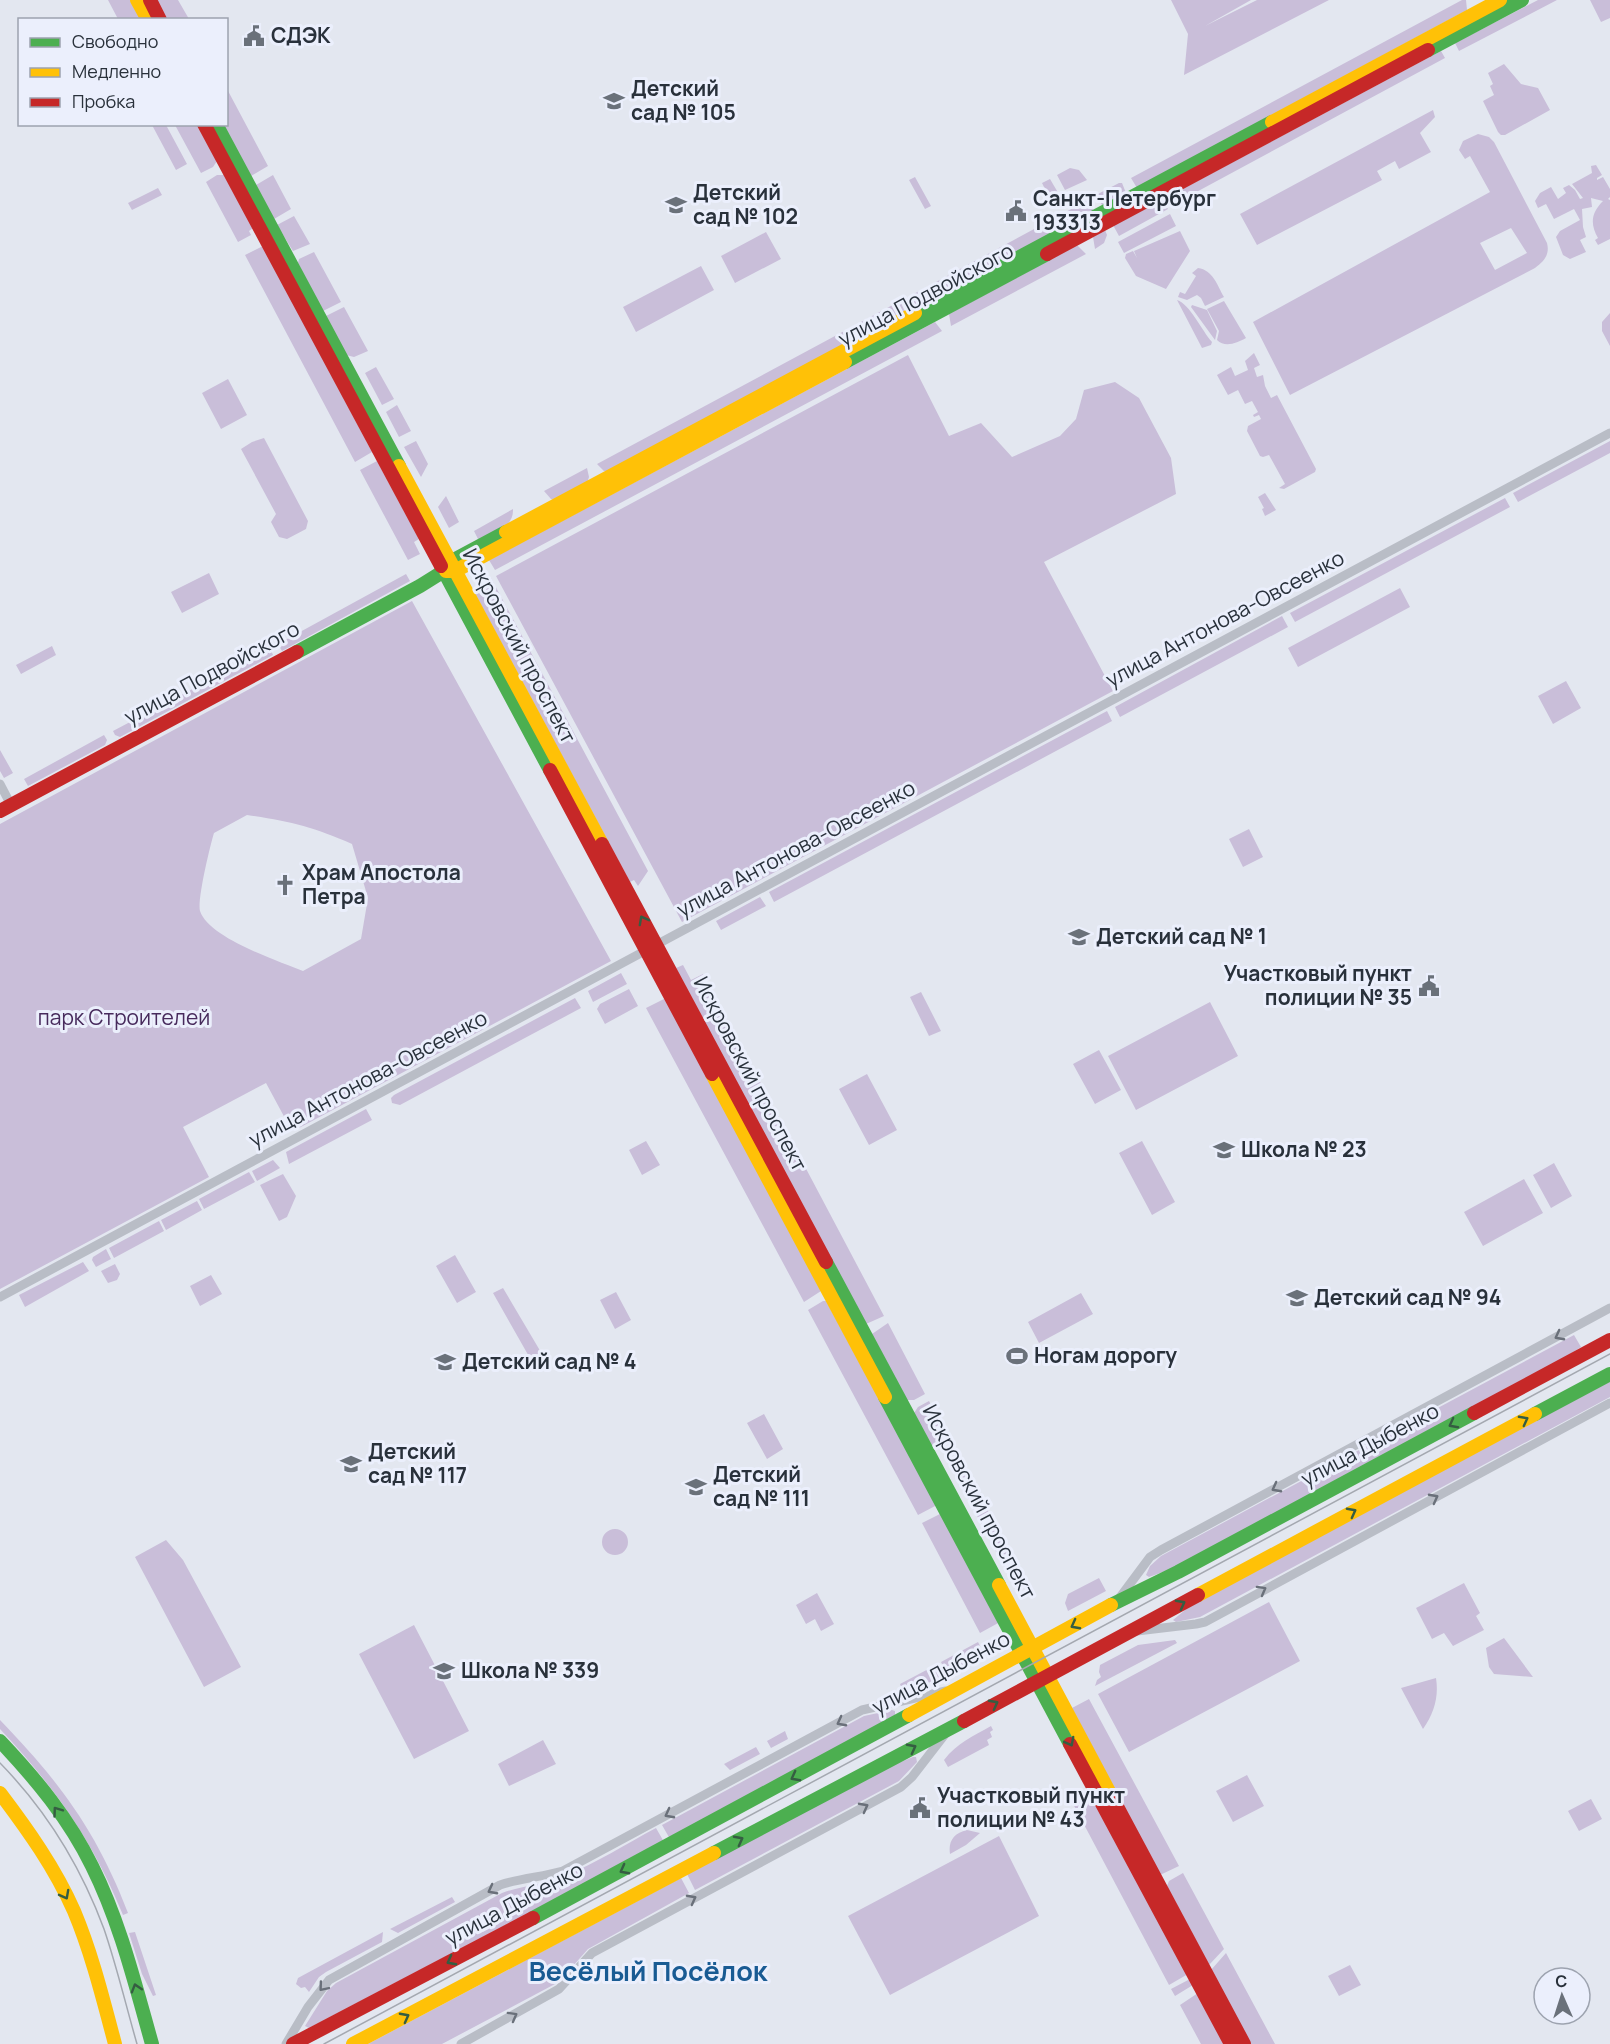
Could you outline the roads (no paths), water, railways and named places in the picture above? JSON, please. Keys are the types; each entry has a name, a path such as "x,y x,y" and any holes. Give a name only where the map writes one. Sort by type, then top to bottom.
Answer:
{"street":[{"path":"137,0 147,18"},
{"path":"150,0 159,18"},
{"name":"улица Подвойского","path":"6,808 1500,0"},
{"name":"улица Подвойского","path":"449,568 1522,0"},
{"name":"Искровский проспект","path":"205,126 449,568"},
{"name":"Искровский проспект","path":"217,126 449,568 1028,1650 1244,2044"},
{"name":"улица Антонова-Овсеенко","path":"0,1298 1610,433"},
{"path":"0,784 6,808"},
{"path":"1117,1602 1150,1557 1161,1550 1610,1308"},
{"name":"улица Дыбенко","path":"293,2044 669,1846 1117,1602 1178,1572 1610,1340"},
{"path":"353,2044 950,1728 1610,1374"},
{"path":"1129,1632 1205,1622 1610,1403"},
{"name":"Искровский проспект","path":"1043,1678 1231,2044"},
{"path":"286,2044 308,2007 329,1980 500,1886 515,1880 563,1871 862,1710 957,1689"},
{"path":"461,2044 559,1989 592,1953 901,1787 912,1777 950,1728"},
{"path":"0,1742 28,1770 63,1819 92,1866 117,1925 152,2044"},
{"path":"0,1793 27,1828 73,1909 97,1977 115,2044"}],"tram line":[{"path":"324,2044 1610,1354"},
{"path":"0,1763 47,1820 61,1840 85,1884 109,1943 137,2044"}],"place":[{"name":"СДЭК","path":"254,36"},
{"name":"Детский сад № 105","path":"614,101"},
{"name":"Детский сад № 102","path":"676,205"},
{"name":"Санкт-Петербург 193313","path":"1016,211"},
{"name":"Храм Апостола Петра","path":"285,885"},
{"name":"Детский сад № 1","path":"1079,937"},
{"name":"Участковый пункт полиции № 35","path":"1429,986"},
{"name":"Школа № 23","path":"1224,1150"},
{"name":"Детский сад № 94","path":"1297,1298"},
{"name":"Ногам дорогу","path":"1017,1356"},
{"name":"Детский сад № 4","path":"445,1362"},
{"name":"Детский сад № 117","path":"351,1464"},
{"name":"Детский сад № 111","path":"696,1487"},
{"name":"Школа № 339","path":"444,1671"},
{"name":"Участковый пункт полиции № 43","path":"920,1808"}],"district":[{"name":"Весёлый Посёлок","path":"648,1972"}],"park label":[{"name":"парк Строителей","path":"124,1018"}]}
